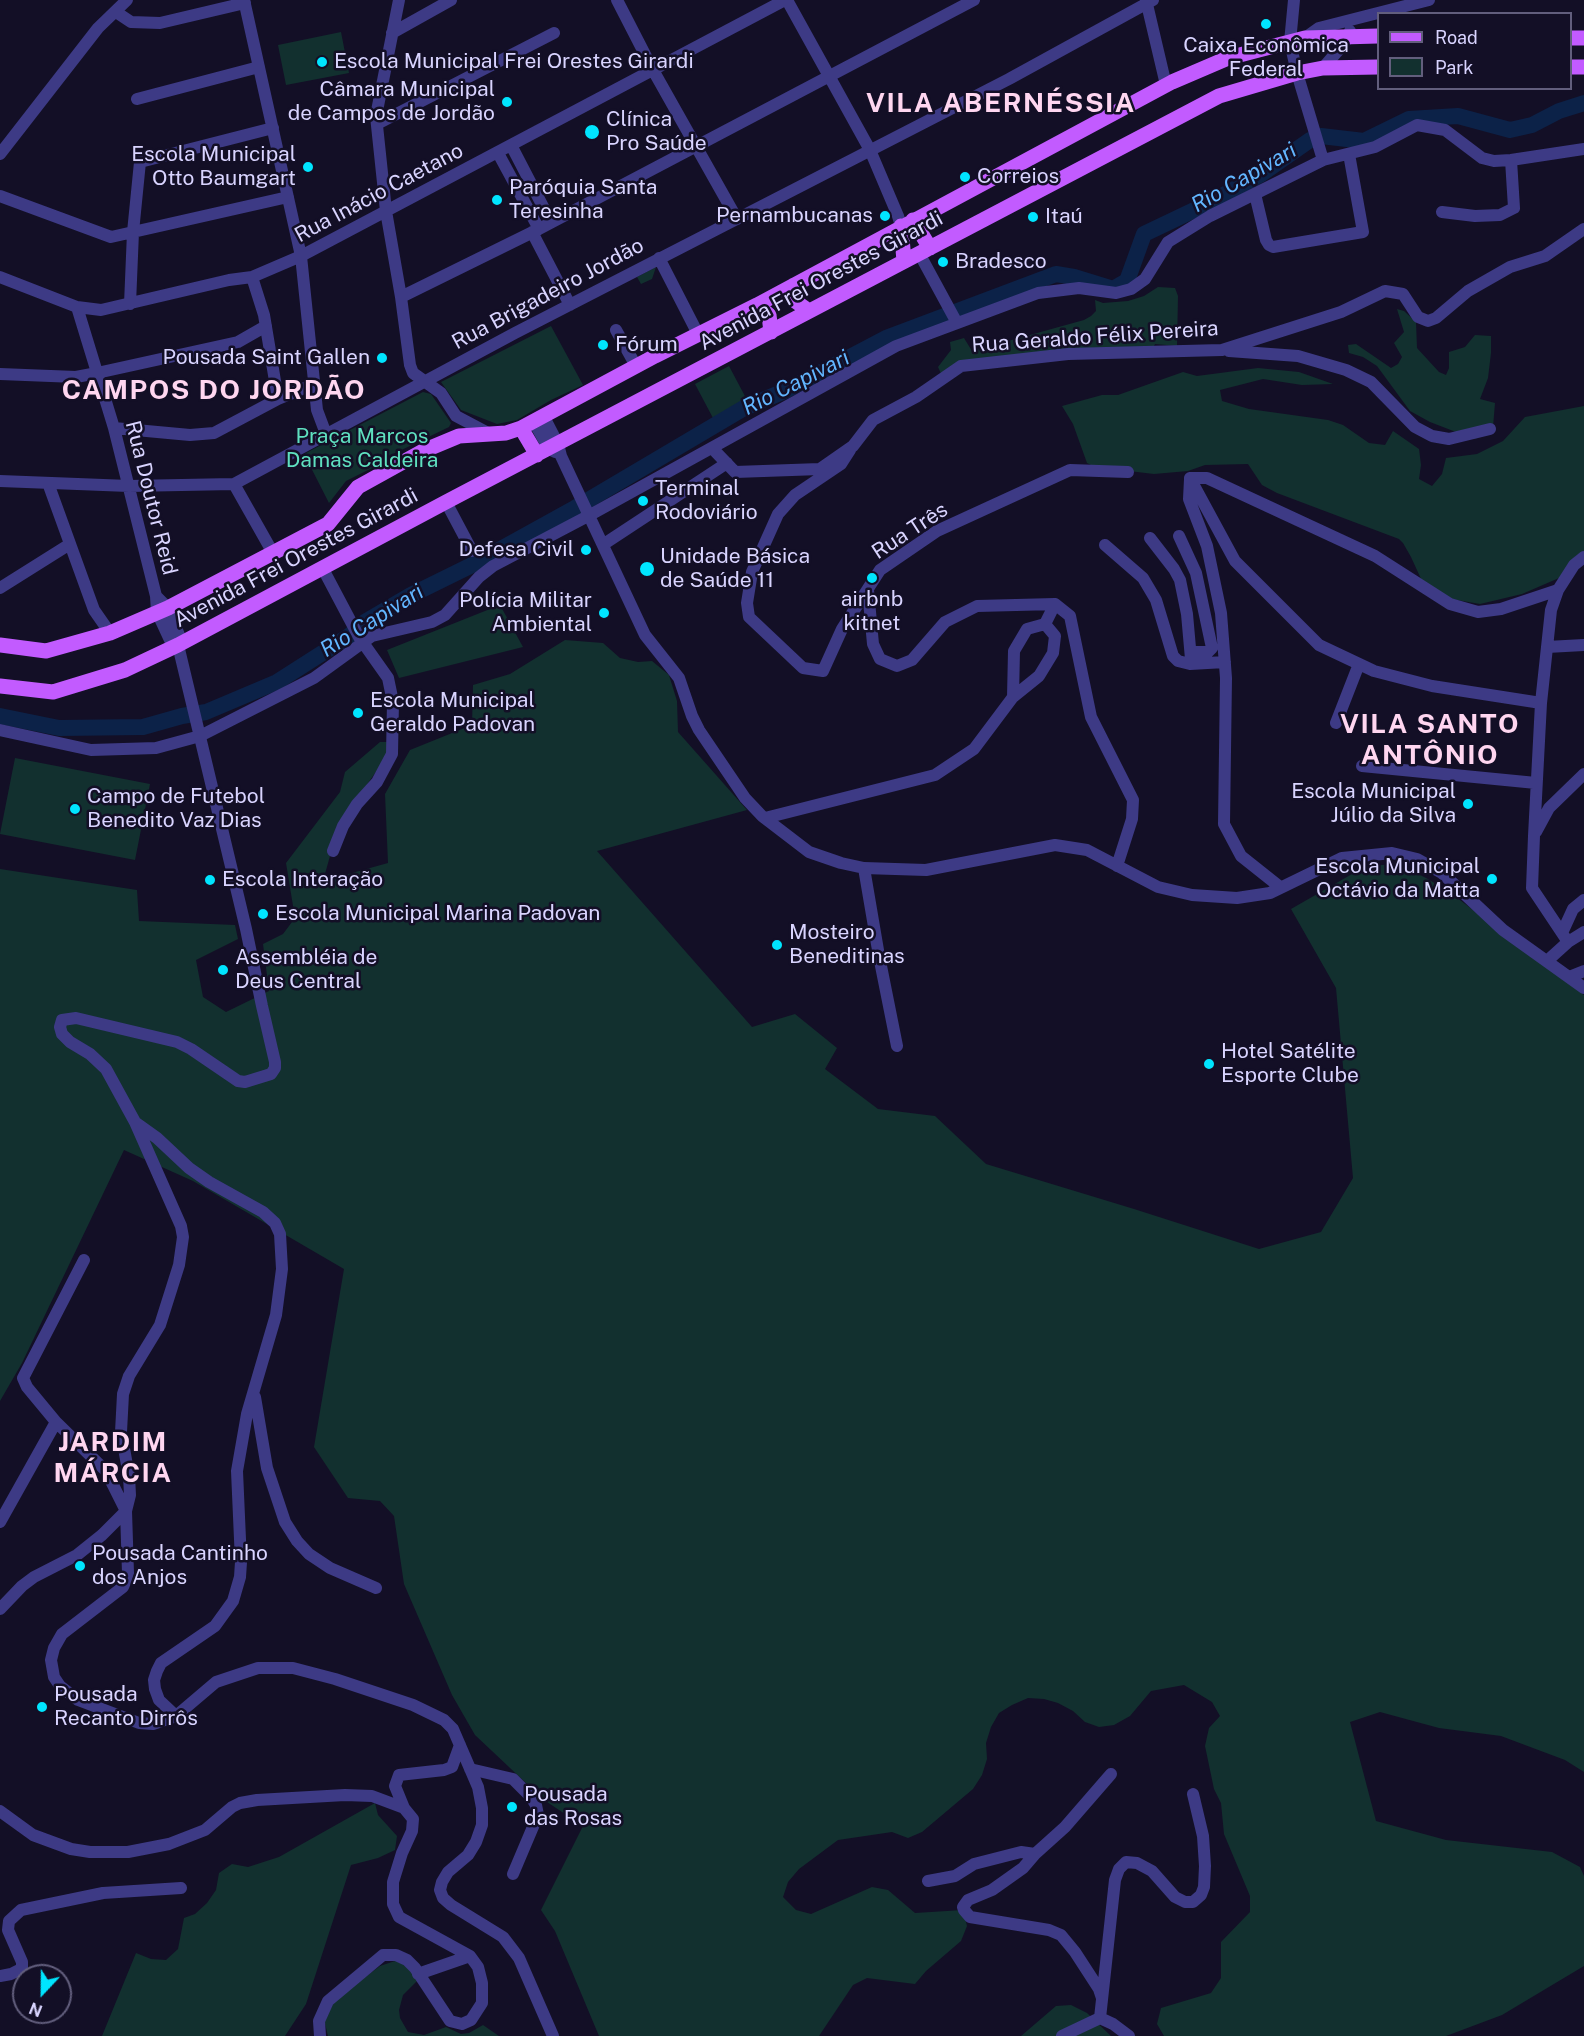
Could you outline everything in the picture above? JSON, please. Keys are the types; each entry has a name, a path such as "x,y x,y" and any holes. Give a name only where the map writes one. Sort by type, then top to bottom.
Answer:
{"main road":[{"path":"0,645 46,651 110,633 163,610 328,524 358,487 423,451 459,436 506,433 533,422 636,366 757,305 1166,85 1228,58 1297,40 1377,36"},
{"name":"Avenida Frei Orestes Girardi","path":"0,686 53,692 125,670 178,645 446,502 551,451 809,311 1219,96 1297,73 1323,68 1377,67"},
{"path":"907,223 924,251"},
{"path":"904,261 907,223"},
{"path":"794,285 795,301 809,311"},
{"path":"757,305 769,315 771,332"},
{"path":"533,422 551,451"}],"street":[{"path":"0,154 98,28 127,0"},
{"path":"399,0 376,117 386,211 410,365 413,373 441,393 456,416 490,435"},
{"path":"392,33 451,0"},
{"path":"617,0 653,70 737,219"},
{"path":"786,0 870,150 898,216 907,223"},
{"name":"Rua Inácio Caetano","path":"0,277 77,307 101,310 228,280 252,277 301,256 786,0"},
{"path":"401,297 551,222 974,0"},
{"path":"1294,0 1297,73 1322,159"},
{"path":"1380,12 1427,0"},
{"path":"116,12 131,22 160,23 245,1 301,256 317,410 326,434"},
{"path":"1149,1 1166,85"},
{"name":"Rua Brigadeiro Jordão","path":"0,481 129,486 234,484 659,258 1009,79 1149,1"},
{"path":"1297,40 1319,28 1377,13"},
{"path":"1323,68 1349,36 1356,18"},
{"path":"377,124 554,33"},
{"path":"136,99 259,67"},
{"path":"0,730 91,750 156,748 200,736 314,678 361,640 432,622 445,615 479,577 493,566 588,512 712,448 896,346 1038,293 1079,288 1116,293 1131,289 1145,279 1168,242 1210,216 1322,159 1375,147 1417,125 1445,130 1482,158 1494,160 1511,160 1584,148"},
{"path":"130,304 133,232 140,162 273,128"},
{"path":"511,145 551,222"},
{"path":"498,153 570,305"},
{"path":"1255,194 1269,245 1283,246 1363,232 1349,154"},
{"path":"1442,212 1475,216 1500,214 1514,208 1511,160"},
{"path":"0,196 111,237 288,196"},
{"name":"Rua Geraldo Félix Pereira","path":"712,448 735,472 820,469 853,446 873,420 916,397 961,366 1068,354 1222,350 1341,312 1385,291 1403,294 1418,317 1428,321 1436,318 1468,291 1510,267 1545,256 1584,230"},
{"path":"924,251 944,299 957,322"},
{"path":"659,258 698,334"},
{"path":"252,277 266,326 278,399"},
{"name":"Rua Doutor Reid","path":"77,307 114,429 156,596 163,610"},
{"path":"0,374 76,376 97,373 238,342 266,326"},
{"path":"616,330 636,366"},
{"path":"1222,350 1298,356 1346,370 1371,382 1415,427 1432,436 1449,440 1490,429"},
{"path":"114,429 190,435 214,433 278,399 314,384"},
{"path":"533,422 580,494 645,635 679,678 692,716 727,774 745,798 765,818 809,852 864,868 926,870 1055,845 1087,850 1158,887 1192,895 1237,898 1270,893 1342,858 1392,853 1417,859 1442,873 1503,930 1584,988"},
{"path":"853,446 841,464 795,495 778,514 752,572 747,603 749,617 803,668 823,671 842,629 868,590"},
{"path":"603,544 727,463"},
{"name":"Rua Três","path":"1055,604 977,606 945,622 912,660 897,666 880,660 873,644 868,590 880,570 937,531 1070,470 1128,472"},
{"path":"1190,478 1207,478 1376,556 1450,604 1478,612 1501,609 1558,590"},
{"path":"1190,478 1189,499 1207,546 1221,613 1226,690 1224,824 1241,856 1280,887"},
{"path":"1190,478 1235,561 1319,645 1374,671 1432,686 1541,704"},
{"path":"48,483 94,610 110,633"},
{"path":"234,484 273,553"},
{"path":"446,502 472,551"},
{"path":"1105,545 1143,579 1156,600 1173,656 1178,661 1208,652 1212,648 1197,573 1179,536"},
{"path":"1150,538 1180,580 1191,658"},
{"path":"0,588 70,544"},
{"path":"1565,937 1532,888 1536,783 1541,704 1551,610 1558,590 1574,565 1584,557"},
{"path":"322,567 361,640 388,678 393,702 392,754 377,782 357,804 333,851"},
{"path":"1012,697 1014,651 1027,629 1045,624 1055,604 1070,616 1091,717 1133,800 1132,819 1117,866"},
{"path":"163,610 179,635 178,645 246,929 275,1056 275,1068 271,1074 245,1082 238,1081 177,1042 76,1018 62,1020 60,1027 62,1034 106,1069 135,1122 181,1226 183,1237 179,1265 160,1325 129,1376 123,1394 122,1432 129,1485 126,1511 126,1581 123,1587 62,1634 54,1647 51,1660 54,1677 60,1686 78,1700 139,1723 153,1724 176,1716 216,1682 258,1668 293,1668 335,1679 429,1712 444,1720 453,1729 478,1787 482,1825 468,1855 448,1872 440,1890 443,1898 451,1905 503,1937 519,1958 553,2036"},
{"path":"765,818 935,775 974,749 1012,697 1039,676 1053,653 1055,636 1045,624"},
{"path":"1547,648 1584,645"},
{"path":"1191,658 1225,662"},
{"path":"1336,723 1359,664"},
{"path":"1362,766 1536,783"},
{"path":"1534,836 1549,808 1584,774"},
{"path":"864,868 897,1046"},
{"path":"1547,961 1565,937 1573,909 1584,900"},
{"path":"1565,937 1584,932"},
{"path":"1569,977 1584,971"},
{"path":"135,1122 189,1168 209,1182 263,1212 275,1223 280,1234 282,1269 276,1315 254,1390 237,1471 240,1577 233,1601 215,1626 161,1663 157,1671 154,1680 159,1700 176,1716"},
{"path":"84,1260 24,1378 27,1387 56,1422 106,1471 126,1511"},
{"path":"254,1390 267,1468 285,1522 309,1554 330,1569 376,1588"},
{"path":"0,1522 56,1422"},
{"path":"0,1608 34,1577 77,1555 126,1511"},
{"path":"320,2036 319,2021 328,2001 383,1955 396,1955 407,1960 450,2020 462,2024 471,2020 482,2002 482,1983 478,1967 470,1956 399,1917 393,1904 393,1882 412,1831 413,1819 404,1808 395,1786 399,1775 452,1767 460,1745"},
{"path":"470,1769 513,1779 536,1805 537,1815 513,1874"},
{"path":"1102,2000 1100,1989 1068,1942 1060,1935 1049,1930 970,1917 964,1910 964,1903 993,1890 1030,1862 1112,1774"},
{"path":"1100,2018 1115,1880 1119,1869 1126,1862 1137,1863 1152,1871 1175,1897 1185,1902 1193,1902 1201,1895 1204,1887 1205,1866 1203,1836 1193,1794"},
{"path":"0,1811 33,1835 71,1849 90,1852 128,1852 169,1844 206,1830 232,1807 257,1800 345,1795 372,1796 404,1808"},
{"path":"928,1881 955,1876 974,1864 1021,1852 1035,1854"},
{"path":"0,1976 11,1974 22,1967 8,1930 9,1921 21,1910 103,1893 181,1888"},
{"path":"418,1974 470,1956"},
{"path":"1062,2036 1100,2018"},
{"path":"1100,2018 1129,2036"}],"green space":[{"path":"341,32 349,73 286,85 278,45"},
{"path":"656,267 652,279 641,284 637,277"},
{"path":"1158,287 1175,288 1178,296 1177,346 1155,344 1152,350 982,360 943,378 938,367 951,350 950,342 964,338 972,351 1084,320 1096,311 1095,300 1103,303 1128,301 1144,296"},
{"path":"1397,309 1404,311 1416,322 1417,348 1439,372 1446,375 1449,368 1449,352 1465,347 1475,335 1491,336 1488,378 1480,399 1495,403 1493,427 1489,434 1474,439 1430,422 1410,411 1377,366 1363,357 1349,353 1348,345 1356,344 1391,368 1398,364 1402,357 1394,343 1404,332"},
{"path":"551,326 583,385 517,420 497,424 461,410 441,382"},
{"path":"729,366 747,400 713,418 695,384"},
{"path":"1258,368 1299,372 1333,384 1302,385 1263,379 1220,390 1222,401 1249,409 1328,420 1343,425 1369,443 1385,445 1393,431 1419,449 1421,465 1419,479 1432,486 1442,474 1446,458 1477,454 1503,441 1525,417 1584,406 1584,551 1576,556 1559,578 1522,594 1480,604 1451,599 1422,581 1411,557 1399,539 1277,493 1262,485 1248,464 1205,465 1188,471 1154,474 1095,467 1087,463 1073,424 1062,406 1102,395 1118,395 1183,372 1197,376"},
{"name":"Praça Marcos Damas Caldeira","path":"423,392 431,394 451,423 449,427 385,458 386,461 346,481 329,503 304,454"},
{"path":"500,605 523,647 399,678 387,650"},
{"path":"565,640 603,643 620,658 638,662 652,661 669,675 677,701 678,732 747,810 597,851 752,1027 795,1014 837,1048 825,1069 878,1109 935,1116 986,1164 1259,1249 1321,1232 1353,1178 1336,988 1291,909 1366,866 1398,864 1428,879 1456,897 1584,995 1584,1772 1565,1760 1501,1736 1439,1728 1380,1712 1350,1722 1376,1821 1446,1840 1552,1852 1580,1867 1584,1876 1584,1966 1502,2015 1446,2036 1164,2036 1157,2024 1161,2008 1211,1993 1221,1978 1221,1942 1250,1912 1250,1896 1224,1834 1221,1803 1214,1789 1205,1746 1209,1728 1220,1716 1212,1702 1184,1685 1151,1691 1130,1716 1114,1725 1099,1727 1085,1722 1073,1711 1058,1703 1044,1699 1028,1698 1012,1705 999,1713 991,1727 986,1743 987,1759 982,1775 973,1789 922,1832 908,1838 892,1832 838,1840 799,1869 788,1882 783,1897 796,1910 811,1914 872,1887 888,1890 915,1913 963,1910 967,1926 961,1941 926,1971 915,1984 867,1978 853,1985 819,2036 599,2036 555,1931 541,1910 583,1826 544,1800 475,1735 452,1695 404,1584 394,1516 380,1501 348,1498 314,1447 344,1269 193,1181 124,1150 22,1363 0,1401 0,869 137,890 139,921 235,925 238,939 196,960 203,997 226,1012 269,991 263,944 283,934 295,918 286,863 340,792 345,772 380,742 388,742 389,753 337,831 323,881 388,863 385,794 410,750 472,725 473,685 510,674"},
{"name":"Campo de Futebol Benedito Vaz Dias","path":"15,758 150,784 135,860 0,834"},
{"path":"375,1803 378,1815 397,1836 395,1850 378,1858 351,1865 306,2004 285,2036 102,2036 136,1953 151,1959 166,1960 178,1949 184,1918 195,1914 207,1903 216,1890 219,1873 232,1864 248,1867 279,1857"},
{"path":"395,1961 421,1977 403,1995 399,2010 400,2018 408,2032 424,2035 446,2027 461,2034 469,2033 483,2025 499,2036 328,2036 323,2015 325,2007 380,1966"},
{"path":"1071,2005 1087,2013 1111,2036 1021,2036 1056,2006"}],"waterway":[{"name":"Rio Capivari","path":"0,716 59,728 143,727 206,712 277,682 349,636 365,622 411,595 470,566 575,508 744,408 787,390 886,338 1056,274 1113,289 1127,281 1144,234 1209,203 1260,175 1310,140 1321,136 1364,141 1409,119 1458,116 1510,130 1532,125 1559,111 1584,103"}],"place":[{"name":"Caixa Econômica Federal","path":"1266,24"},
{"name":"Escola Municipal Frei Orestes Girardi","path":"322,62"},
{"name":"Câmara Municipal de Campos de Jordão","path":"507,102"},
{"name":"Clínica Pro Saúde","path":"592,132"},
{"name":"Escola Municipal Otto Baumgart","path":"308,167"},
{"name":"Correios","path":"965,177"},
{"name":"Paróquia Santa Teresinha","path":"497,200"},
{"name":"Pernambucanas","path":"885,216"},
{"name":"Itaú","path":"1033,217"},
{"name":"Bradesco","path":"943,262"},
{"name":"Fórum","path":"603,345"},
{"name":"Pousada Saint Gallen","path":"382,358"},
{"name":"Terminal Rodoviário","path":"643,501"},
{"name":"Defesa Civil","path":"586,550"},
{"name":"Unidade Básica de Saúde 11","path":"647,569"},
{"name":"airbnb kitnet","path":"872,578"},
{"name":"Polícia Militar Ambiental","path":"604,613"},
{"name":"Escola Municipal Geraldo Padovan","path":"358,713"},
{"name":"Escola Municipal Júlio da Silva","path":"1468,804"},
{"name":"Campo de Futebol Benedito Vaz Dias","path":"75,809"},
{"name":"Escola Municipal Octávio da Matta","path":"1492,879"},
{"name":"Escola Interação","path":"210,880"},
{"name":"Escola Municipal Marina Padovan","path":"263,914"},
{"name":"Mosteiro Beneditinas","path":"777,945"},
{"name":"Assembléia de Deus Central","path":"223,970"},
{"name":"Hotel Satélite Esporte Clube","path":"1209,1064"},
{"name":"Pousada Cantinho dos Anjos","path":"80,1566"},
{"name":"Pousada Recanto Dirrôs","path":"42,1707"},
{"name":"Pousada das Rosas","path":"512,1807"}],"district":[{"name":"VILA ABERNÉSSIA","path":"1001,104"},
{"name":"CAMPOS DO JORDÃO","path":"214,391"},
{"name":"VILA SANTO ANTÔNIO","path":"1430,740"},
{"name":"JARDIM MÁRCIA","path":"113,1458"}]}
